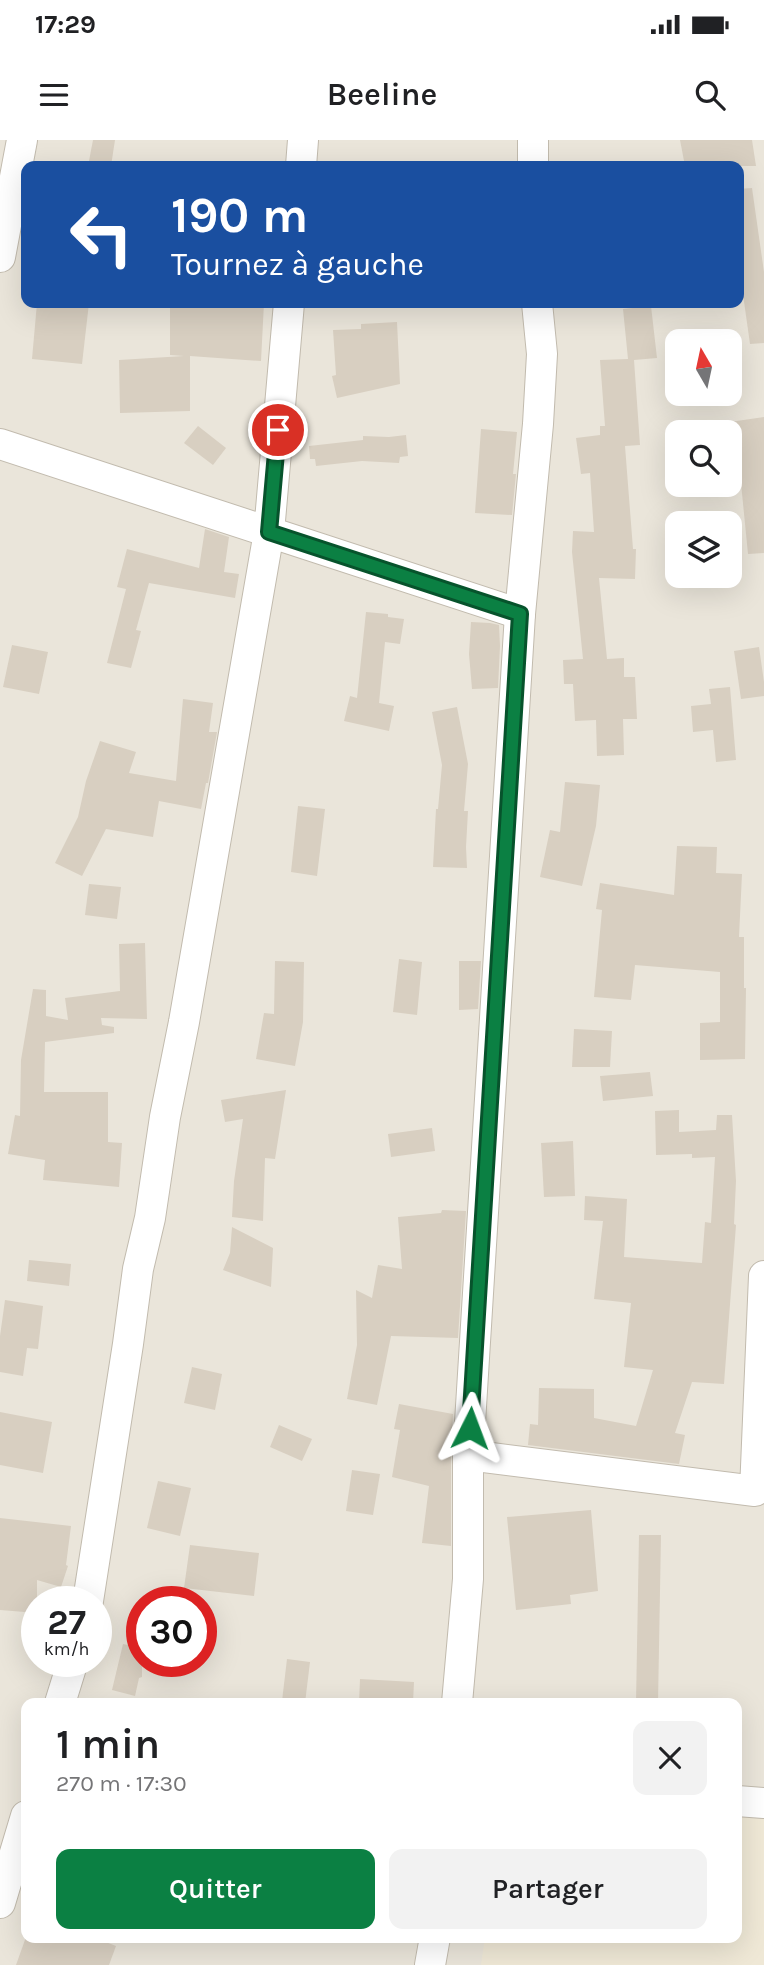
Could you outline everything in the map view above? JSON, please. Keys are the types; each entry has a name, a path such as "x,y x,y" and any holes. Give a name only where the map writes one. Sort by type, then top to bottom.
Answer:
{"street":[{"path":"0,257 22,140"},
{"path":"301,161 303,140"},
{"path":"533,140 533,161"},
{"path":"90,1586 138,1269 269,532 289,308"},
{"path":"457,1698 468,1579 468,1455 520,614 542,354 537,308"},
{"path":"0,444 520,614"},
{"path":"468,1455 760,1492 764,1276"},
{"path":"62,1698 68,1677"},
{"path":"742,1801 764,1803"},
{"path":"0,1903 21,1833"},
{"path":"430,1965 434,1943"}],"shaded area":[{"path":"0,140 764,140 764,1965 0,1965"},
{"path":"742,1807 764,1809 764,1965 481,1965 484,1943 742,1943"}],"building":[{"path":"93,140 115,140 112,161 89,161"},
{"path":"680,140 752,140 756,166 744,166 744,161 684,161"},
{"path":"752,188 764,272 764,343 750,344 744,302 744,189"},
{"path":"37,308 88,308 82,364 32,359"},
{"path":"170,308 264,308 261,361 190,356 190,411 120,413 119,360 184,356 170,355"},
{"path":"651,308 657,358 634,360 640,445 625,446 633,549 636,549 635,579 599,578 607,659 624,658 624,677 635,677 637,719 623,719 624,755 597,756 596,720 575,721 573,684 564,684 563,660 583,659 572,552 573,531 594,532 590,473 581,474 576,438 600,435 600,426 605,426 600,360 628,359 623,309"},
{"path":"397,322 400,384 337,398 332,376 336,375 333,330 361,329 361,324"},
{"path":"764,417 764,553 748,554 742,493 742,420"},
{"path":"198,426 226,448 213,465 184,443"},
{"path":"481,429 517,432 512,515 475,513"},
{"path":"406,435 408,456 400,457 399,463 362,461 316,466 315,459 310,459 309,446 363,440 363,436"},
{"path":"205,529 229,537 224,572 239,574 235,598 149,583 136,630 141,631 131,668 107,663 126,589 117,587 127,549 199,568"},
{"path":"366,612 404,619 400,644 385,642 379,703 394,706 389,731 344,721 350,696 357,698"},
{"path":"471,622 499,625 498,688 472,689 469,654"},
{"path":"12,645 48,652 39,694 3,687"},
{"path":"759,647 764,696 741,699 734,651"},
{"path":"730,687 736,760 716,762 713,730 693,732 691,706 711,704 709,689"},
{"path":"183,699 213,703 209,732 217,732 201,809 159,801 153,837 106,829 82,876 55,863 78,817 86,781 100,741 136,752 129,773 176,781"},
{"path":"457,707 468,764 464,811 468,811 467,868 433,867 436,809 442,765 432,712"},
{"path":"565,782 600,785 596,826 582,886 540,877 550,830 560,832"},
{"path":"298,806 325,809 317,876 291,872"},
{"path":"677,846 717,847 716,873 742,874 739,937 744,937 745,1059 700,1060 700,1023 720,1022 720,972 635,965 631,1000 594,997 602,910 596,909 600,883 674,895"},
{"path":"89,884 121,887 117,919 85,915"},
{"path":"145,943 147,1019 101,1018 102,1025 114,1027 114,1033 45,1042 44,1092 108,1092 108,1142 122,1143 119,1187 43,1180 45,1160 8,1154 15,1115 20,1116 21,1060 33,989 46,990 46,1016 68,1020 65,998 120,991 119,944"},
{"path":"399,959 422,962 417,1015 393,1012"},
{"path":"275,961 304,962 303,1022 295,1066 256,1059 264,1013 274,1014"},
{"path":"459,961 481,961 478,1009 459,1010"},
{"path":"574,1029 612,1031 610,1067 572,1067"},
{"path":"650,1072 653,1096 603,1101 600,1076"},
{"path":"286,1090 275,1159 265,1158 263,1221 232,1217 243,1119 225,1122 221,1100"},
{"path":"679,1110 679,1132 716,1130 717,1115 732,1115 736,1225 724,1384 692,1382 675,1433 685,1435 679,1464 528,1445 530,1424 538,1425 539,1388 594,1389 594,1418 636,1426 653,1370 624,1367 631,1303 594,1299 603,1221 584,1220 585,1196 627,1199 624,1257 702,1263 705,1222 711,1223 715,1157 692,1158 692,1154 656,1155 655,1111"},
{"path":"432,1128 435,1151 391,1157 388,1134"},
{"path":"573,1141 575,1196 544,1197 541,1143"},
{"path":"442,1210 466,1211 458,1338 391,1336 377,1405 347,1399 357,1345 356,1290 372,1298 378,1265 402,1269 398,1217 441,1213"},
{"path":"232,1227 273,1248 271,1287 223,1270 230,1253"},
{"path":"29,1260 71,1264 69,1286 27,1281"},
{"path":"5,1300 43,1306 38,1349 27,1348 23,1376 0,1372 0,1336"},
{"path":"192,1367 222,1374 215,1410 184,1403"},
{"path":"399,1404 453,1414 451,1546 422,1543 429,1486 392,1477 400,1430 394,1429"},
{"path":"0,1412 52,1422 43,1473 0,1465"},
{"path":"279,1425 312,1439 302,1461 270,1447"},
{"path":"352,1470 380,1474 373,1515 346,1511"},
{"path":"158,1481 191,1488 180,1536 147,1528"},
{"path":"591,1510 598,1591 570,1595 571,1604 516,1610 507,1517"},
{"path":"0,1518 71,1526 68,1566 61,1586 37,1580 37,1586 21,1586 21,1612 0,1610"},
{"path":"639,1535 661,1535 658,1698 636,1698"},
{"path":"190,1545 259,1553 254,1596 217,1592 217,1586 184,1586"},
{"path":"123,1644 126,1645 126,1677 142,1677 139,1678 135,1696 112,1690"},
{"path":"287,1659 310,1662 306,1698 282,1698"},
{"path":"360,1679 414,1682 413,1698 359,1698"},
{"path":"24,1943 108,1943 116,1946 109,1965 16,1965"}],"route":[{"path":"278,430 269,532 520,614 470,1428"}]}
